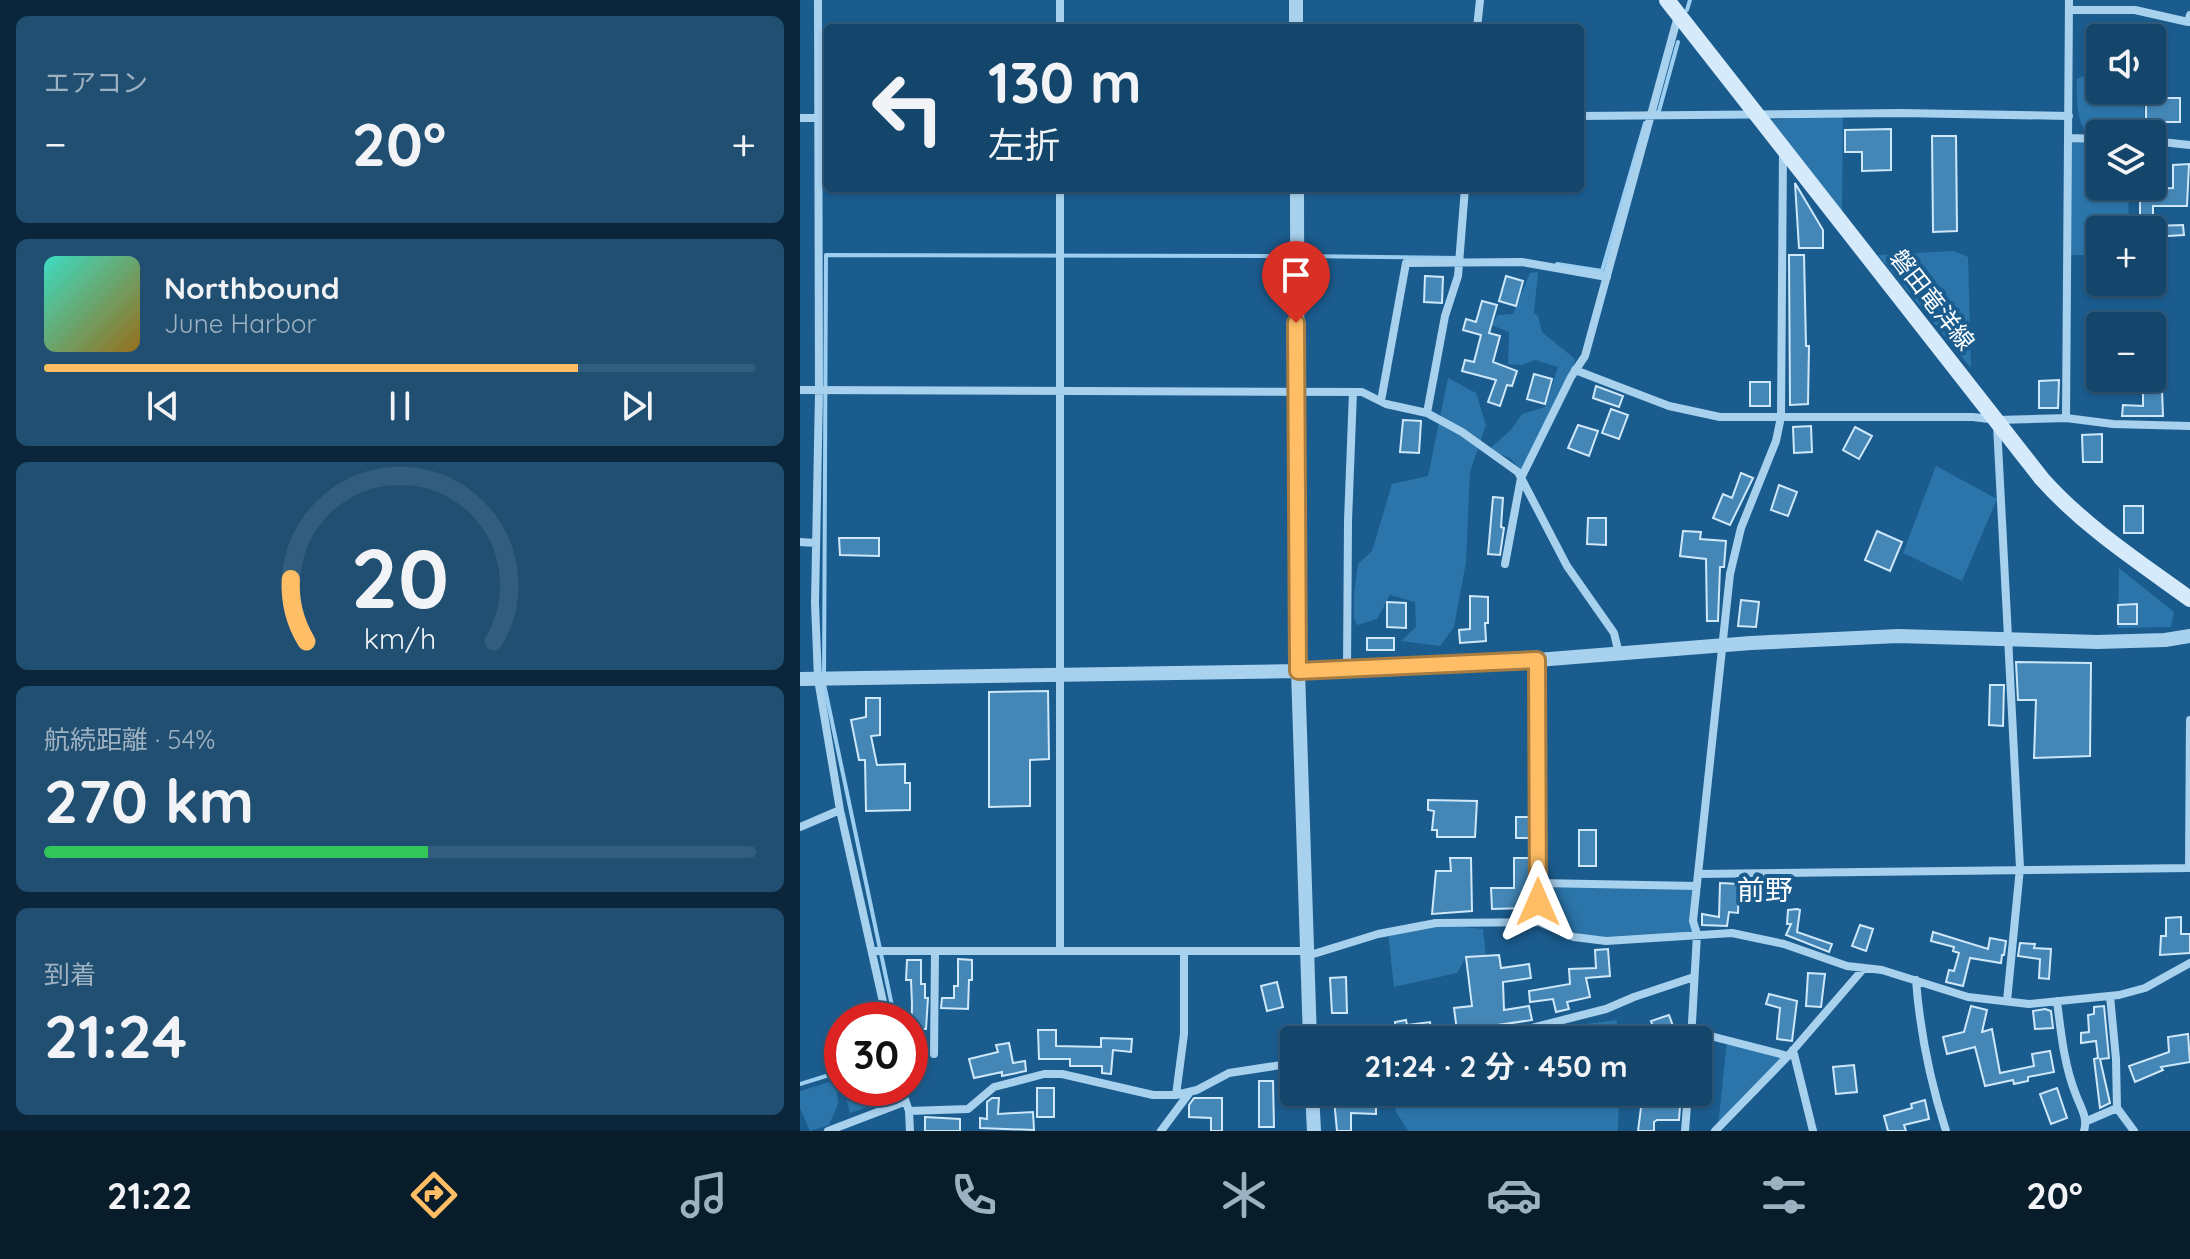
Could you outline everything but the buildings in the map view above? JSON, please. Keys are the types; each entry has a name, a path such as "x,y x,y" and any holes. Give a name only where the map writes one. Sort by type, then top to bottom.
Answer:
{"main road":[{"name":"磐田竜洋線","path":"1667,0 2065,504 2190,599"}],"street":[{"path":"818,0 823,118 816,543 824,679 840,810 878,951 885,1002"},
{"path":"1060,0 1060,24"},
{"path":"1296,0 1296,24"},
{"path":"1477,24 1480,0"},
{"path":"2066,418 2069,5 2135,10 2188,22 2190,15"},
{"path":"1505,564 1521,478 1585,356 1679,15"},
{"path":"1584,116 1901,113 2069,116"},
{"path":"800,118 823,118"},
{"path":"2070,138 2086,139"},
{"path":"2166,142 2190,145"},
{"path":"1692,1026 1697,934 1693,921 1730,574 1741,528 1776,441 1781,417 1783,150"},
{"path":"1060,192 1060,951"},
{"path":"1297,192 1298,671 1310,1026"},
{"path":"1427,413 1445,316 1460,263 1465,192"},
{"path":"1381,401 1406,263 1522,262 1607,277"},
{"path":"1575,370 1669,406 1720,417 2066,418 2113,424 2190,426"},
{"path":"800,390 1362,392 1381,401 1427,413 1462,432 1518,472 1567,566 1614,633 1619,654"},
{"path":"1347,669 1353,392"},
{"path":"1997,420 2020,868 2007,1001"},
{"path":"800,542 816,543"},
{"path":"800,679 1298,671 1537,660 1722,645 1898,636 2109,642 2190,636"},
{"path":"1537,660 1539,922"},
{"path":"1698,874 2190,868 2190,720"},
{"path":"800,827 840,810"},
{"path":"1538,883 1697,886"},
{"path":"878,951 1307,954 1378,934 1436,923 1539,922 1574,937 1606,941 1732,933 1764,939 1847,966 1882,970 1968,997 2029,1004 2110,996 2145,988 2190,963"},
{"path":"934,1054 935,951"},
{"path":"1176,1095 1184,1034 1184,951"},
{"path":"1715,1131 1791,1053 1864,968"},
{"path":"1539,1026 1606,1009 1694,977"},
{"path":"1916,980 1927,1066 1946,1131"},
{"path":"2110,996 2117,1108 2134,1131"},
{"path":"2057,1001 2063,1049 2072,1086 2087,1121 2084,1131"},
{"path":"1712,1040 1791,1053"},
{"path":"1791,1053 1813,1131"},
{"path":"909,1111 968,1109 994,1087 1044,1074 1062,1074 1153,1095 1176,1095 1190,1092 1229,1073 1280,1065"},
{"path":"1161,1131 1190,1092"},
{"path":"828,1131 894,1106"},
{"path":"906,1106 910,1131"},
{"path":"1313,1106 1314,1131"},
{"path":"1685,1131 1687,1106"},
{"path":"2087,1121 2117,1108"}],"shaded area":[{"path":"2086,75 2086,104 2142,104 2144,120 2086,120 2086,133 2077,103 2077,79"},
{"path":"1843,114 1842,211 1768,120"},
{"path":"2070,138 2086,139 2086,200 2129,200 2128,216 2086,216 2086,255 2066,255"},
{"path":"1954,251 1968,257 1971,368 1878,255"},
{"path":"1538,272 1534,313 1538,316 1542,332 1575,359 1573,374 1524,473 1510,458 1488,450 1510,431 1522,414 1545,407 1558,367 1535,360 1522,365 1508,364 1509,332 1491,325 1498,315 1513,314 1530,273"},
{"path":"1448,378 1476,393 1486,425 1470,472 1466,562 1454,627 1440,646 1401,641 1416,627 1415,602 1390,595 1377,619 1357,625 1354,619 1354,594 1358,564 1372,551 1392,484 1428,476"},
{"path":"1936,466 1997,499 1962,581 1903,553"},
{"path":"2119,568 2174,612 2171,627 2118,628"},
{"path":"1538,883 1697,886 1697,934 1606,941 1539,922"},
{"path":"1432,924 1483,929 1486,956 1466,957 1457,973 1394,987 1388,932"},
{"path":"1617,1020 1617,1026 1570,1026"},
{"path":"1727,1040 1788,1056 1718,1127"},
{"path":"824,1084 824,1106 837,1106 829,1125 810,1131 800,1108 800,1091"},
{"path":"848,1106 871,1106 850,1113"},
{"path":"1395,1106 1619,1106 1618,1131 1408,1131"}],"waterway":[{"path":"1687,10 1690,0"},
{"path":"1655,115 1659,111 1678,42"},
{"path":"1557,264 1602,271 1645,123"},
{"path":"891,1002 824,684 826,255 1293,256"},
{"path":"1302,256 1461,258"},
{"path":"800,1084 824,1077"}],"district":[{"name":"前野","path":"1765,890"}],"route":[{"path":"1296,323 1298,671 1537,660 1538,902"}]}
